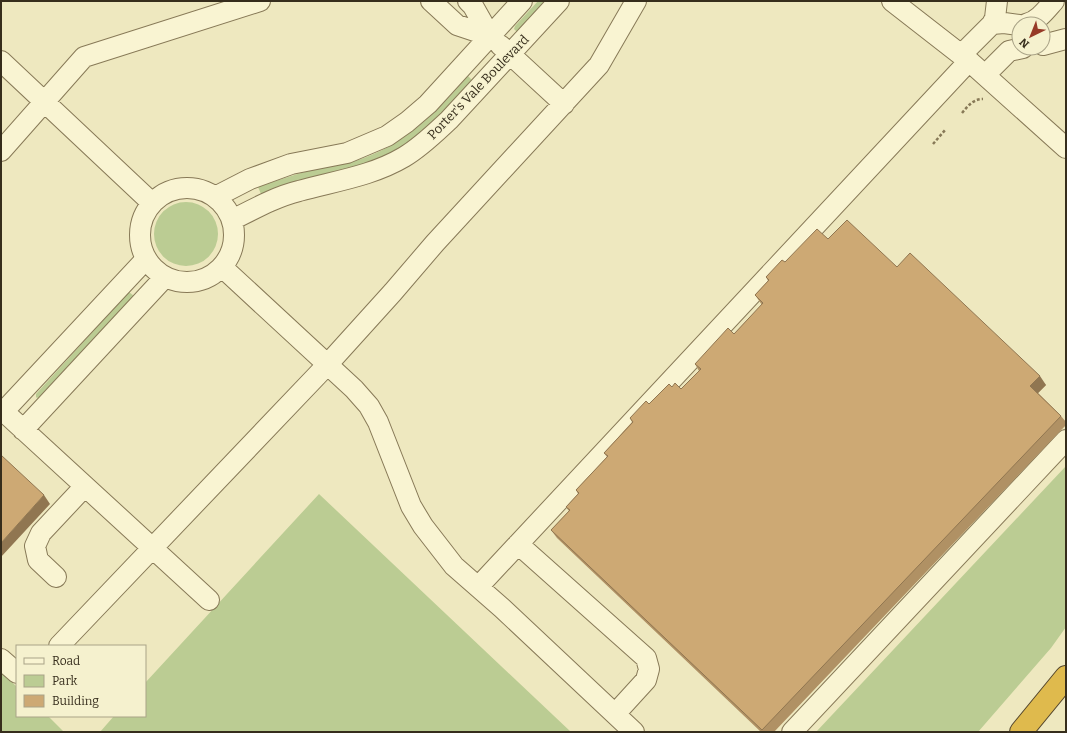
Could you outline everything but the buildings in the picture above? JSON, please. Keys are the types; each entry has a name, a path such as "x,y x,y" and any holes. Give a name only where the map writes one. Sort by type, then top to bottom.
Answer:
{"highway":[{"path":"1021,732 1066,677"}],"street":[{"path":"1,151 84,57 260,1"},
{"path":"431,1 457,25 490,36"},
{"path":"468,1 473,6 490,36 564,104"},
{"name":"Porter's Vale Boulevard","path":"215,197 250,179 291,164 347,153 387,136 407,122 428,104 522,1"},
{"name":"Porter's Vale Boulevard","path":"232,220 270,200 376,170 404,157 430,138 449,120 559,1"},
{"path":"60,645 327,364 599,65 636,1"},
{"path":"892,1 1063,138"},
{"path":"478,586 965,58 992,24 995,18 997,1"},
{"path":"1041,16 1054,1"},
{"path":"992,24 1011,24"},
{"path":"1051,43 1066,39"},
{"path":"985,75 1011,51"},
{"path":"1,61 152,203"},
{"path":"183,188 200,190 215,197 224,206 232,220 234,243 230,254 222,267 206,278 190,282 181,282 165,277 146,259 141,247 140,231 143,217 152,203 167,192 183,188"},
{"path":"146,259 2,410 209,600"},
{"path":"222,267 354,389 369,406 378,422 411,506 423,526 454,566 478,586 634,732"},
{"path":"23,430 165,277"},
{"path":"792,732 1066,440"},
{"path":"56,577 38,560 35,546 41,533 85,486"},
{"path":"518,544 646,658 649,669 646,680 615,714"},
{"path":"1,659 16,672"}],"path":[{"path":"962,113 971,102 978,99 984,99 988,102"},
{"path":"933,144 946,129"}],"green space":[{"path":"538,1 547,1 519,31 516,31 514,29 515,26"},
{"path":"468,76 472,80 449,106 421,133 385,157 365,165 288,184 261,194 258,187 301,173 355,161 373,155 389,147 404,138 431,116"},
{"path":"186,202 204,208 212,216 218,234 212,252 204,260 186,266 168,260 160,252 154,234 160,216 168,208"},
{"path":"129,292 134,296 37,398 36,394"},
{"path":"1066,466 1066,627 1051,648 978,732 816,732"},
{"path":"319,494 571,732 100,732 113,717 146,717 146,682"},
{"path":"1,672 16,686 16,717 49,717 64,732 1,732"}]}
